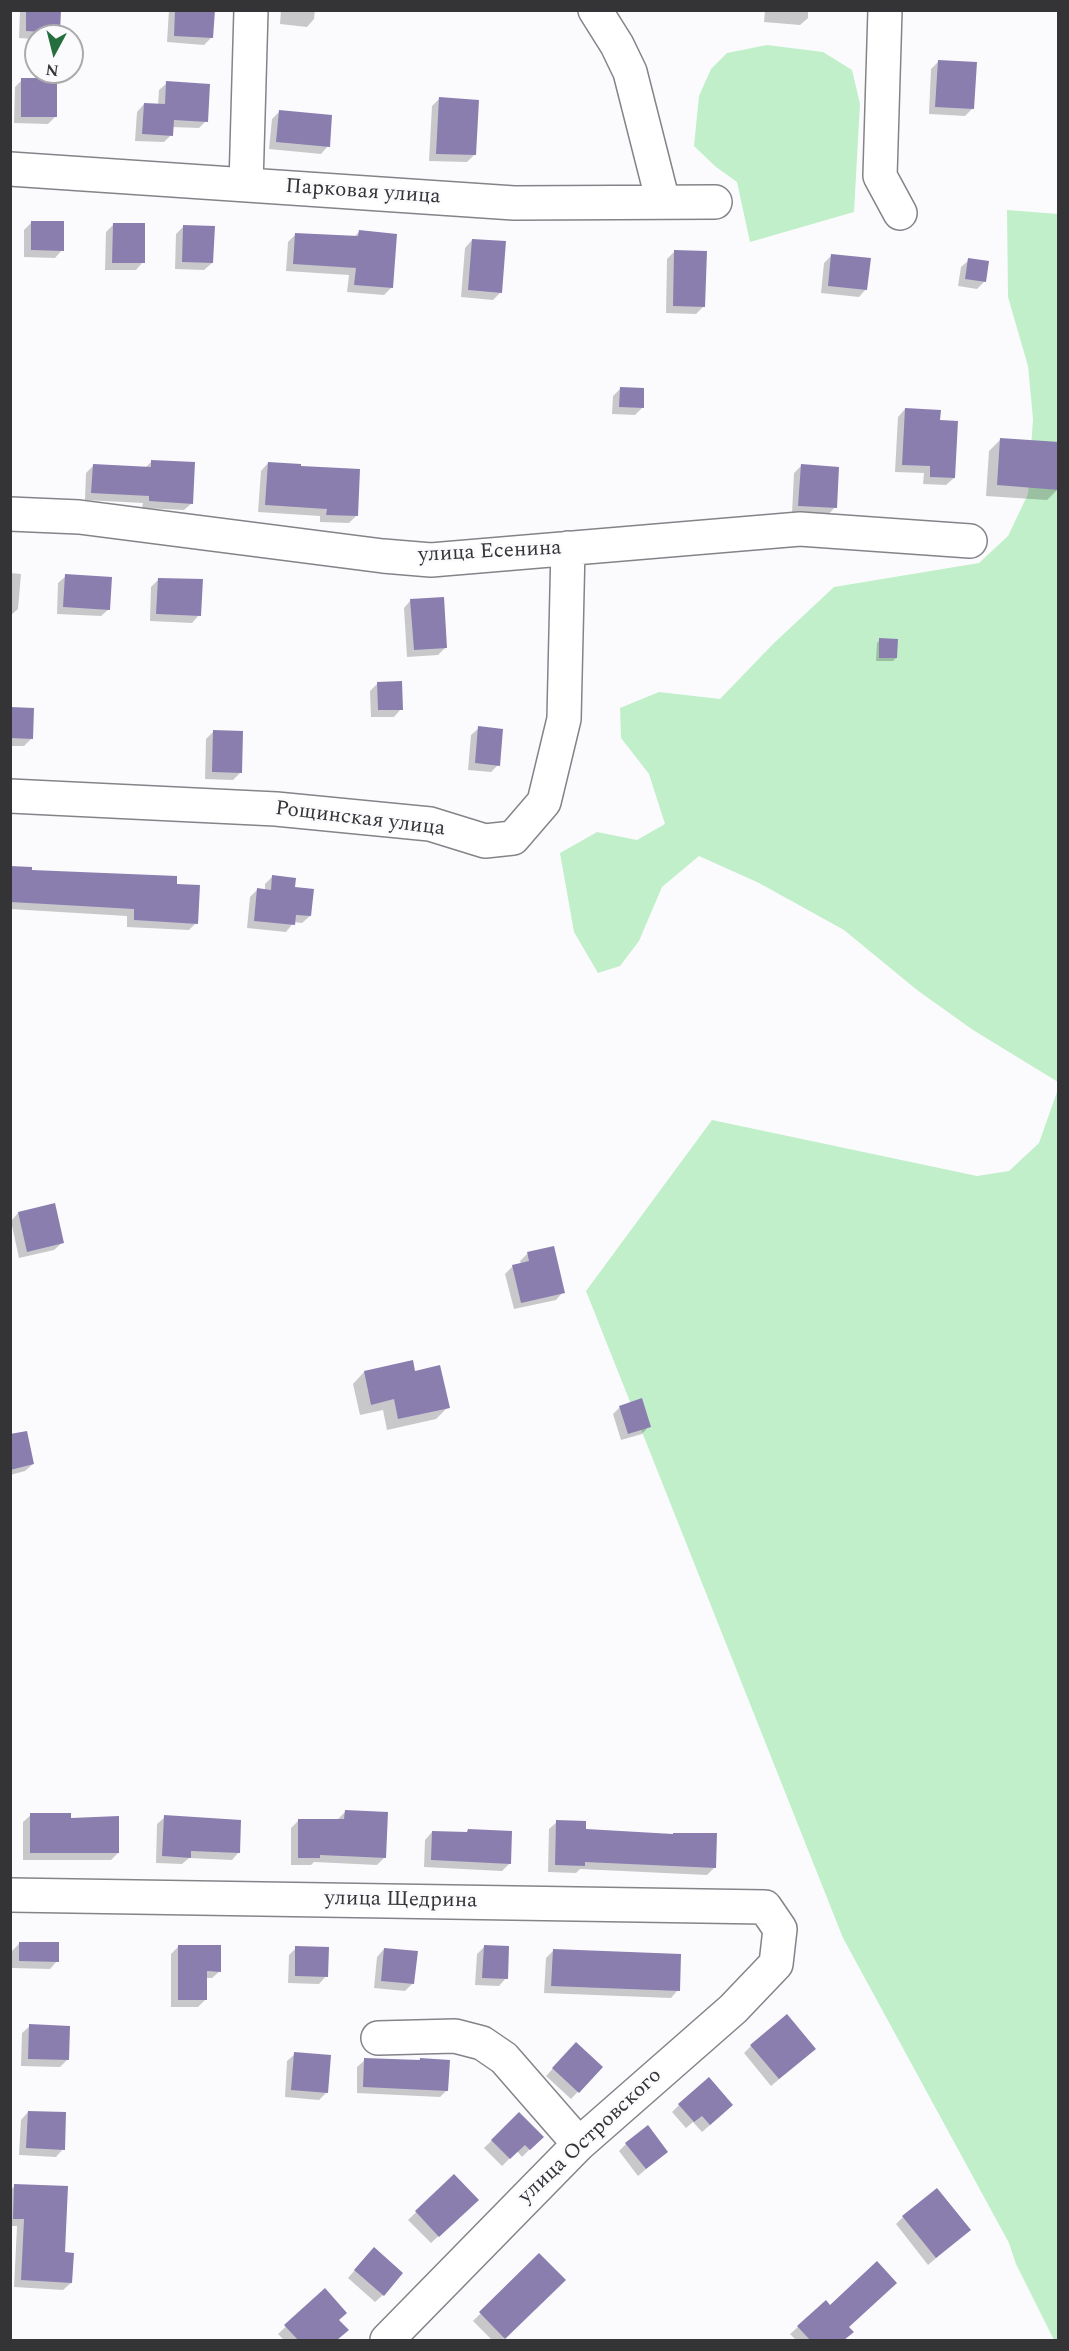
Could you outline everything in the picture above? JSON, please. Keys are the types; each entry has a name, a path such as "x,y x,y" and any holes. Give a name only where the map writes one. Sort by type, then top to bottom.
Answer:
{"street":[{"path":"246,185 251,10"},
{"path":"595,10 617,45 630,72 663,202"},
{"path":"885,10 880,176 900,213"},
{"name":"Парковая улица","path":"10,169 514,203 715,202"},
{"name":"улица Есенина","path":"10,514 79,517 383,556 431,560 800,529 970,541"},
{"name":"Рощинская улица","path":"10,796 276,808 430,824 485,841 513,838 544,802 564,719 568,548"},
{"name":"улица Щедрина","path":"10,1895 765,1907 780,1929"},
{"name":"улица Островского","path":"387,2340 579,2144 733,2008 776,1964 780,1929"},
{"path":"378,2038 455,2036 482,2043 504,2058 579,2144"}],"green space":[{"path":"767,45 823,52 852,70 860,104 854,212 750,242 737,182 716,167 694,146 699,96 711,69 727,53"},
{"path":"1007,210 1058,214 1058,1082 973,1030 917,990 844,930 759,883 699,856 662,887 639,941 620,966 598,973 574,932 560,853 597,832 637,840 665,824 649,774 621,738 620,708 659,692 720,699 774,643 834,587 979,563 1008,536 1028,494 1033,419 1028,366 1008,297"},
{"path":"1058,1089 1058,2340 1054,2340 1016,2264 1009,2243 843,1938 586,1291 712,1120 977,1176 1009,1171 1039,1143"}],"building":[{"path":"26,10 61,10 60,24 26,24"},
{"path":"175,10 215,10 213,38 174,36"},
{"path":"938,60 977,62 974,109 935,107"},
{"path":"21,78 24,78 24,84 57,84 57,117 21,117"},
{"path":"166,81 210,84 208,122 174,120 173,136 142,134 144,103 165,104"},
{"path":"439,97 479,100 476,155 436,154"},
{"path":"279,110 332,115 330,147 276,142"},
{"path":"31,221 64,221 64,251 31,250"},
{"path":"113,223 145,223 145,263 112,263"},
{"path":"183,225 215,226 213,263 182,262"},
{"path":"359,230 397,234 393,288 354,285 356,268 293,264 295,233 358,236"},
{"path":"472,239 506,241 502,293 468,290"},
{"path":"674,250 707,251 705,307 673,306"},
{"path":"831,254 871,258 867,290 828,286"},
{"path":"968,258 989,261 986,282 965,279"},
{"path":"620,387 644,388 644,408 619,407"},
{"path":"905,408 941,410 940,420 958,421 955,478 930,477 930,466 902,465"},
{"path":"1000,438 1059,442 1059,490 997,485"},
{"path":"151,460 195,462 193,504 149,501 149,496 91,493 93,464 151,467"},
{"path":"268,462 360,469 358,516 326,515 327,509 265,505"},
{"path":"801,464 839,467 837,508 798,506"},
{"path":"65,574 112,577 110,610 63,607"},
{"path":"158,578 203,579 201,616 156,614"},
{"path":"444,597 447,648 414,650 410,599"},
{"path":"879,638 898,639 897,658 879,658"},
{"path":"402,681 403,710 378,710 377,682"},
{"path":"10,707 34,708 33,739 10,738"},
{"path":"478,726 503,729 500,766 475,763"},
{"path":"213,730 243,731 242,773 212,772"},
{"path":"10,866 32,867 32,870 177,876 177,884 200,885 198,924 134,920 134,909 10,902"},
{"path":"272,875 296,878 295,887 314,889 311,916 296,915 295,925 254,921 257,888 271,890"},
{"path":"55,1203 64,1243 27,1252 18,1212"},
{"path":"554,1246 565,1293 521,1303 512,1265 529,1261 527,1252"},
{"path":"413,1360 415,1371 440,1365 450,1408 398,1419 394,1399 371,1405 364,1371"},
{"path":"642,1398 651,1427 628,1434 619,1406"},
{"path":"27,1431 34,1464 10,1470 10,1434"},
{"path":"345,1810 388,1812 386,1858 320,1855 320,1858 298,1858 298,1819 344,1819"},
{"path":"30,1813 71,1813 71,1818 119,1816 119,1853 30,1853"},
{"path":"164,1815 241,1820 240,1853 191,1851 191,1858 162,1856"},
{"path":"556,1820 586,1821 586,1829 673,1834 717,1833 716,1868 585,1862 585,1866 555,1865"},
{"path":"468,1829 512,1831 511,1864 431,1860 432,1831 467,1832"},
{"path":"19,1942 59,1942 59,1962 19,1961"},
{"path":"178,1945 221,1945 221,1972 207,1971 207,2000 178,2000"},
{"path":"484,1945 509,1946 508,1979 482,1978"},
{"path":"295,1946 329,1947 328,1977 295,1976"},
{"path":"384,1948 418,1951 414,1984 381,1981"},
{"path":"553,1949 681,1954 680,1991 551,1986"},
{"path":"787,2014 816,2049 779,2079 750,2045"},
{"path":"29,2024 70,2026 69,2060 28,2059"},
{"path":"576,2042 603,2067 579,2093 552,2068"},
{"path":"294,2052 331,2055 328,2093 291,2090"},
{"path":"364,2058 450,2060 448,2091 363,2087"},
{"path":"709,2077 733,2105 710,2125 702,2116 694,2122 678,2104"},
{"path":"28,2111 66,2112 65,2150 26,2148"},
{"path":"519,2112 544,2137 530,2150 525,2145 510,2159 491,2140"},
{"path":"648,2125 668,2152 646,2169 625,2143"},
{"path":"454,2174 479,2200 439,2237 415,2211"},
{"path":"14,2184 68,2186 65,2252 74,2253 72,2283 21,2280 24,2219 13,2219"},
{"path":"937,2188 971,2230 936,2258 902,2216"},
{"path":"374,2247 403,2273 384,2296 354,2270"},
{"path":"539,2253 566,2280 505,2339 479,2312"},
{"path":"877,2261 897,2283 849,2327 854,2332 844,2340 810,2340 797,2326 826,2300 830,2305"},
{"path":"325,2288 347,2313 339,2320 349,2330 337,2340 298,2340 284,2325"}]}
